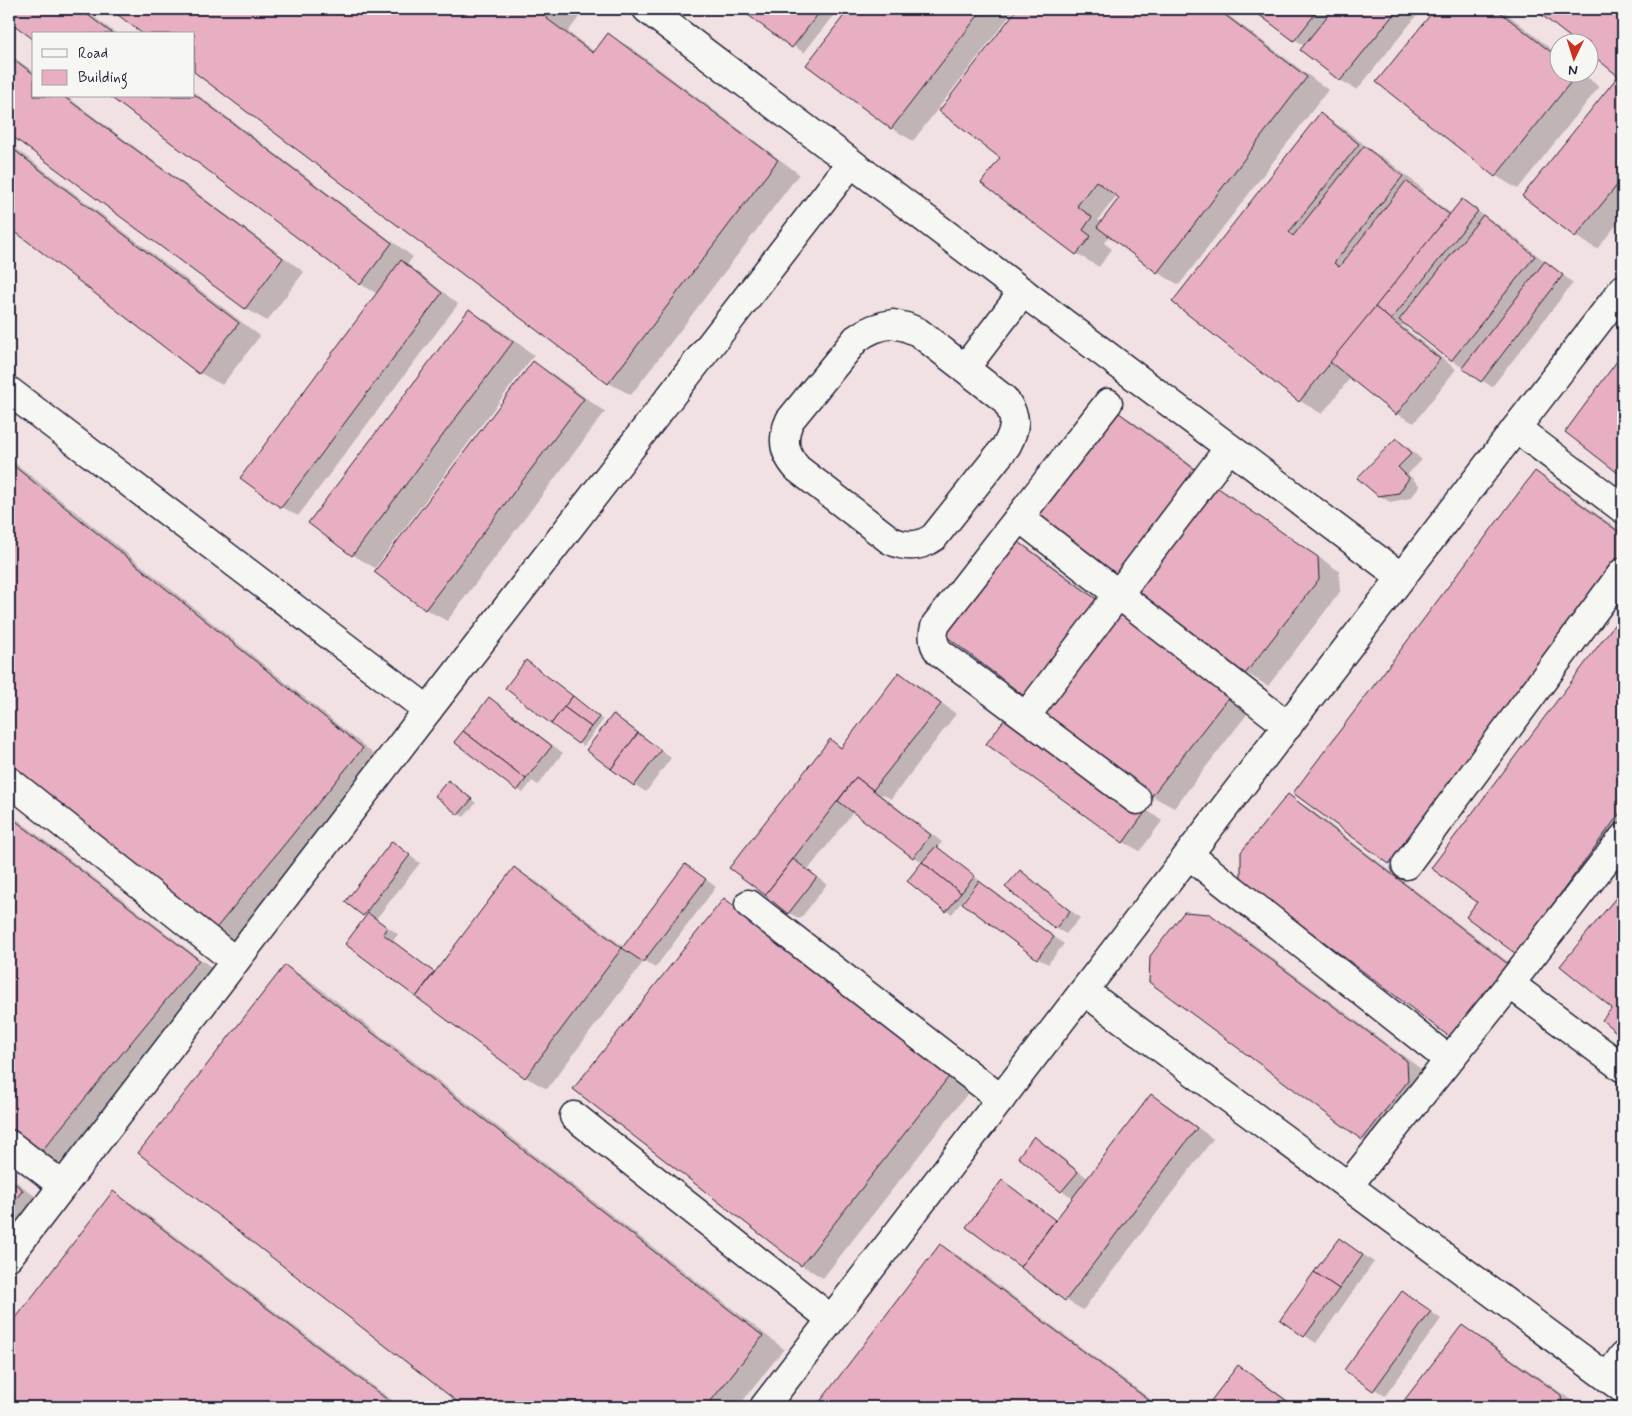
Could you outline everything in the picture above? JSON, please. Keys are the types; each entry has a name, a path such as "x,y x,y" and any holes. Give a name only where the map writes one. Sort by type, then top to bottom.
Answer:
{"street":[{"path":"647,9 1401,577"},
{"path":"9,1256 851,163"},
{"path":"764,1407 1623,288"},
{"path":"964,368 1022,292"},
{"path":"893,324 906,327 918,332 964,368 1004,399 1011,409 1014,421 1013,434 1007,445 934,537 926,542 908,546 890,540 790,461 784,440 790,420 856,339 867,331 893,324"},
{"path":"9,391 428,710"},
{"path":"1108,403 936,624 933,631 933,639 939,652 1137,800"},
{"path":"1516,428 1623,510"},
{"path":"1026,716 1229,448"},
{"path":"1020,518 1118,596 1288,726"},
{"path":"1406,865 1623,572"},
{"path":"9,781 235,961"},
{"path":"1348,1186 1510,984 1623,838"},
{"path":"1188,855 1449,1060"},
{"path":"749,904 1001,1099"},
{"path":"1510,984 1623,1068"},
{"path":"1084,991 1348,1186 1619,1380 1617,1407"},
{"path":"574,1116 831,1319"},
{"path":"9,1144 63,1186"}],"shaded area":[{"path":"9,9 1623,9 1623,1407 9,1407"}],"building":[{"path":"9,9 80,9 110,32 32,32 32,38 9,21"},
{"path":"110,9 554,9 546,18 593,53 608,33 778,160 608,384 195,73 195,32 140,32"},
{"path":"740,9 783,9 790,14 794,9 822,9 792,48"},
{"path":"849,9 983,9 891,129 806,65"},
{"path":"1017,9 1217,9 1307,77 1157,273 1097,227 1119,198 1096,181 1077,206 1092,217 1083,230 1091,236 1076,255 981,183 1000,158 939,111"},
{"path":"1260,9 1319,9 1294,41 1257,13"},
{"path":"1333,9 1398,9 1340,81 1300,50"},
{"path":"1435,9 1496,9 1550,51 1550,82 1571,82 1495,177 1376,82"},
{"path":"1534,9 1623,9 1623,178 1575,237 1522,196 1618,76 1600,61 1600,32 1563,32"},
{"path":"9,56 32,73 32,98 66,98 283,258 245,309 9,134"},
{"path":"195,95 392,243 360,285 112,98 195,98"},
{"path":"1320,113 1359,144 1289,232 1293,236 1364,146 1403,176 1334,263 1339,267 1406,181 1450,215 1299,402 1172,302"},
{"path":"9,146 239,323 199,374 9,227"},
{"path":"1462,199 1478,211 1391,320 1375,307"},
{"path":"1483,215 1535,256 1451,361 1399,320"},
{"path":"401,260 442,293 281,508 240,478"},
{"path":"1545,261 1563,275 1481,382 1462,368"},
{"path":"1375,307 1440,359 1396,415 1330,362"},
{"path":"469,309 513,342 352,556 308,523"},
{"path":"1623,353 1623,477 1565,432"},
{"path":"533,361 584,399 425,610 374,572"},
{"path":"1114,409 1201,474 1121,580 1034,516"},
{"path":"1396,438 1412,453 1398,467 1409,478 1399,493 1378,496 1357,478"},
{"path":"9,462 363,748 209,937 9,775"},
{"path":"1535,471 1623,535 1623,557 1389,864 1293,793"},
{"path":"1208,481 1318,557 1319,579 1245,674 1131,586"},
{"path":"1012,537 1096,599 1098,609 1028,699 942,633"},
{"path":"1118,601 1234,690 1151,797 1035,708"},
{"path":"1623,613 1623,809 1516,954 1466,917 1477,902 1431,868"},
{"path":"526,660 573,696 551,724 505,688"},
{"path":"899,672 941,704 873,790 856,777 765,895 729,868 830,739 841,748"},
{"path":"573,696 599,717 591,727 564,707"},
{"path":"489,697 552,746 526,779 463,731"},
{"path":"564,707 591,727 578,744 551,724"},
{"path":"1010,712 1146,811 1123,843 986,744"},
{"path":"613,714 638,733 611,769 586,750"},
{"path":"463,731 526,779 517,791 454,742"},
{"path":"638,733 661,750 634,786 611,769"},
{"path":"856,777 931,835 913,858 838,801"},
{"path":"448,780 472,799 458,815 435,796"},
{"path":"1288,794 1508,964 1451,1038 1241,879 1241,852"},
{"path":"9,816 199,960 40,1153 9,1129"},
{"path":"392,841 410,855 363,916 345,902"},
{"path":"936,846 975,876 961,893 922,862"},
{"path":"793,859 817,877 788,914 765,895"},
{"path":"922,862 961,893 946,912 907,881"},
{"path":"685,864 706,879 643,962 622,948"},
{"path":"514,867 622,948 525,1078 416,997"},
{"path":"1020,870 1070,911 1055,929 1005,887"},
{"path":"979,881 1054,937 1037,959 962,903"},
{"path":"1623,889 1623,1038 1602,1020 1612,1008 1560,966"},
{"path":"724,898 951,1074 801,1266 573,1089"},
{"path":"1184,912 1210,914 1407,1061 1408,1081 1362,1140 1149,982 1150,956"},
{"path":"368,913 387,927 383,934 434,972 416,997 345,944"},
{"path":"285,965 763,1336 706,1407 464,1407 138,1153"},
{"path":"1151,1094 1197,1128 1065,1301 1020,1267"},
{"path":"1034,1136 1078,1172 1061,1192 1018,1157"},
{"path":"9,1179 23,1190 9,1208"},
{"path":"1002,1180 1055,1220 1020,1267 966,1227"},
{"path":"113,1191 397,1407 9,1407 9,1327"},
{"path":"1339,1238 1363,1255 1339,1289 1314,1272"},
{"path":"940,1244 1158,1407 816,1407"},
{"path":"1314,1272 1339,1289 1304,1337 1280,1320"},
{"path":"1402,1291 1431,1311 1373,1391 1344,1370"},
{"path":"1462,1325 1561,1395 1562,1407 1399,1407"},
{"path":"1238,1365 1295,1407 1207,1406"}]}
